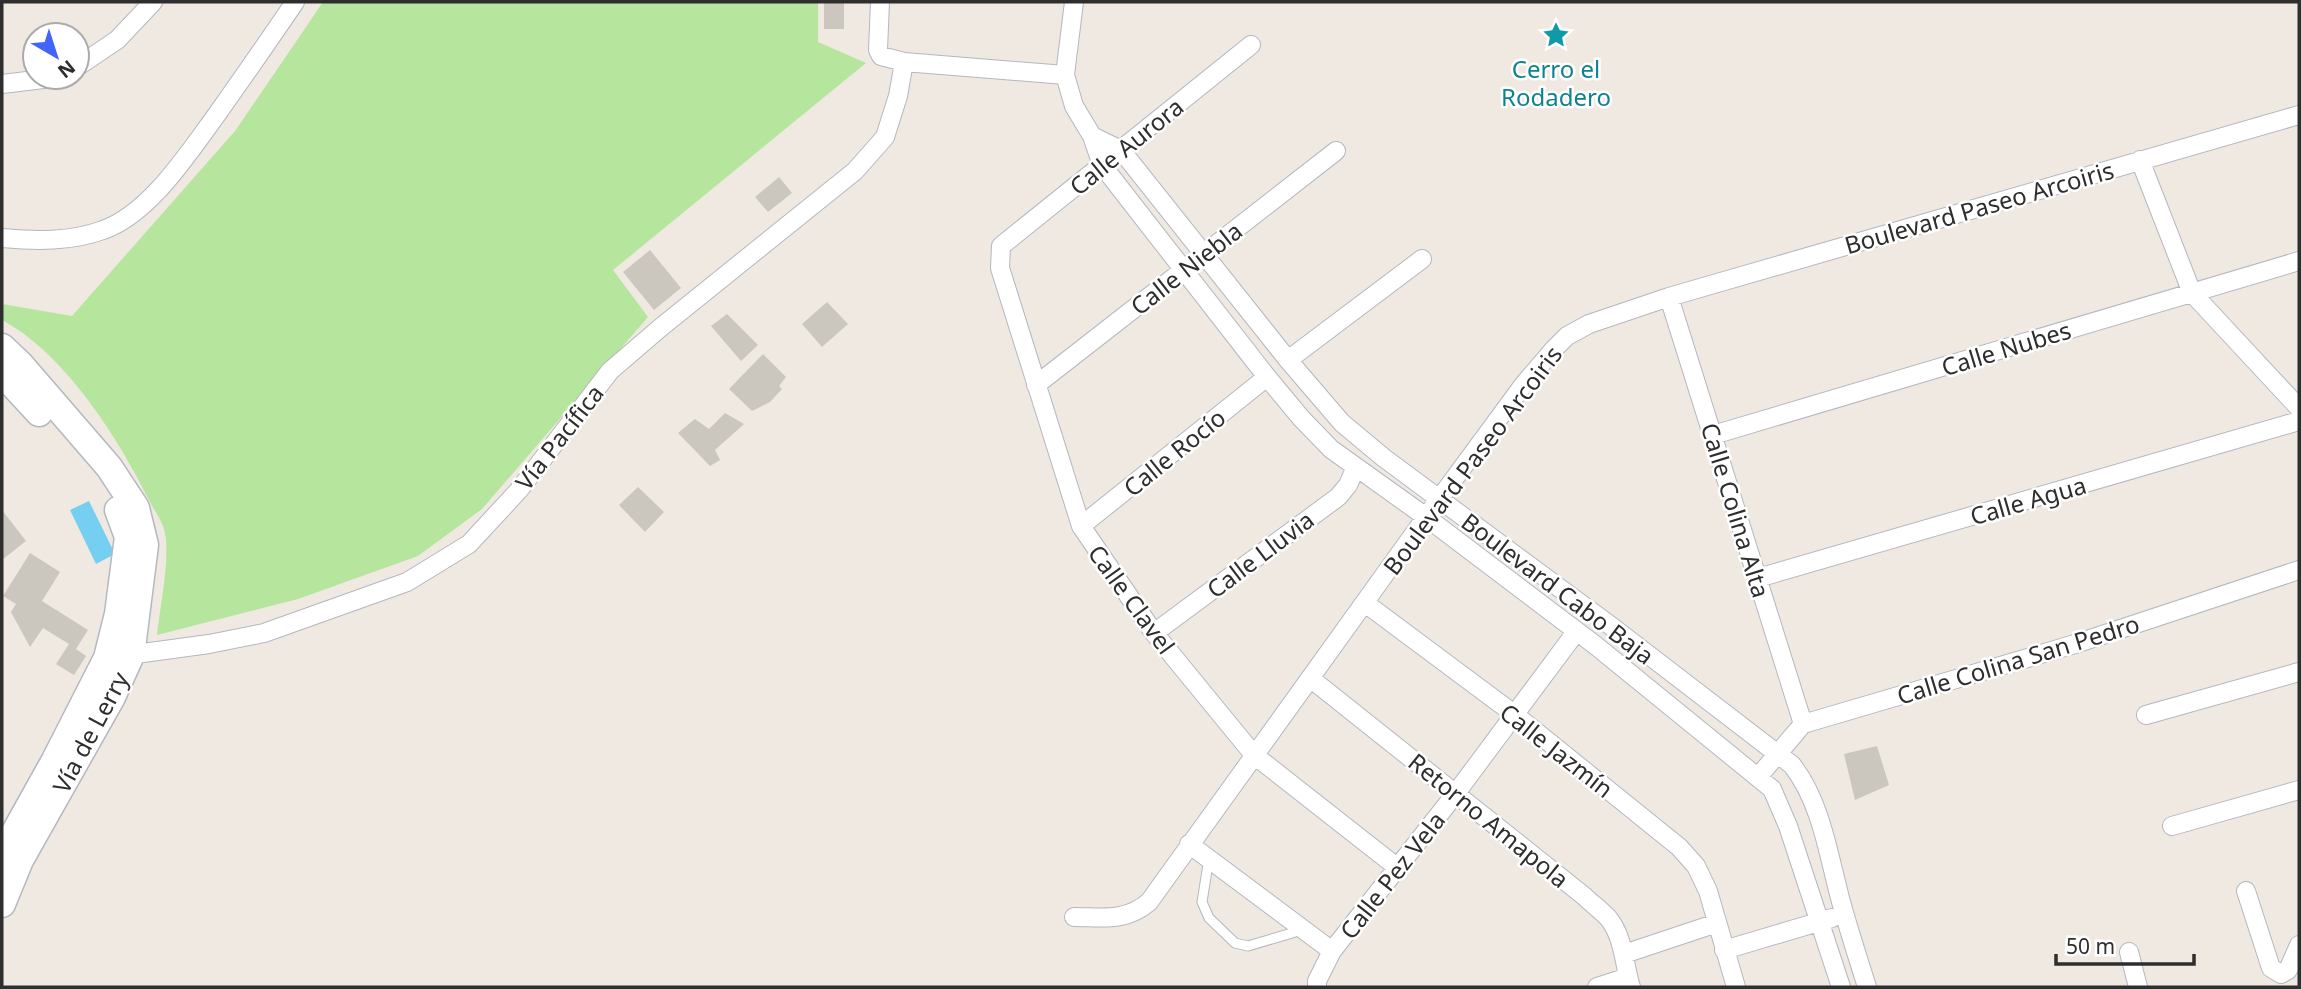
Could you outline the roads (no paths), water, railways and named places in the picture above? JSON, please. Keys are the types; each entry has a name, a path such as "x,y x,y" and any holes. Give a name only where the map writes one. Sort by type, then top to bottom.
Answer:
{"street":[{"path":"91,58 117,40 153,2"},
{"path":"2,238 49,241 104,230 142,207 196,143 295,2"},
{"path":"880,2 879,54 884,57 904,62 1065,75"},
{"name":"Boulevard Cabo Baja","path":"1074,2 1065,75 1074,106 1092,136 1102,165 1267,377 1331,449 1595,645 1772,789 1780,803 1841,987"},
{"name":"Calle Aurora","path":"1001,246 1251,45"},
{"name":"Vía Pacífica","path":"119,657 264,633 407,582 468,544 519,490 610,371 855,171 885,137 898,96 904,62"},
{"path":"2,84 21,82"},
{"name":"Boulevard Paseo Arcoiris","path":"1074,917 1121,918 1137,912 1149,902 1524,384 1567,336 1589,324 1670,297 2299,115"},
{"name":"Boulevard Cabo Baja","path":"1092,136 1121,150 1288,360 1342,423 1384,458 1611,626 1792,765 1814,800 1844,915 1867,987"},
{"name":"Calle Niebla","path":"1036,385 1336,150"},
{"path":"2140,160 2192,293 2299,408"},
{"name":"Calle Clavel","path":"1001,246 1000,268 1081,526 1154,633 1254,755 1398,869"},
{"path":"1288,360 1422,260"},
{"name":"Calle Nubes","path":"1713,435 2299,261"},
{"name":"Calle Colina Alta","path":"1670,297 1803,724"},
{"name":"Vía de Lerry","path":"2,347 20,364 109,467 135,508 145,545 119,657 55,760 8,856 2,904"},
{"name":"Vía de Lerry","path":"2,373 97,475 116,504 128,537 118,614 119,657"},
{"name":"Calle Rocío","path":"1081,526 1267,377"},
{"name":"Calle Agua","path":"1758,578 2299,421"},
{"name":"Calle Lluvia","path":"1154,633 1338,497 1348,485 1356,467"},
{"name":"Calle Colina San Pedro","path":"1803,724 2075,644 2299,570"},
{"name":"Calle Jazmín","path":"1365,603 1514,714 1679,847 1696,866 1708,891 1736,987"},
{"path":"1595,645 1611,626"},
{"name":"Calle Pez Vela","path":"1317,987 1317,981 1332,951 1398,869 1576,632"},
{"path":"2147,715 2299,672"},
{"name":"Retorno Amapola","path":"1310,678 1608,918 1617,931 1629,982"},
{"path":"1758,777 1803,724"},
{"path":"2172,826 2299,790"},
{"path":"1189,844 1332,951"},
{"path":"2246,891 2271,968 2281,974 2288,970 2299,945"},
{"path":"1724,950 1844,915"},
{"path":"1624,954 1717,923"},
{"path":"2129,952 2138,987"},
{"path":"1597,987 1629,982"}],"lane":[{"path":"1209,858 1202,902 1209,918 1235,943 1248,946 1304,930"}],"water":[{"path":"89,501 115,554 96,564 70,510"}],"place":[{"name":"Cerro el Rodadero","path":"1556,35"}]}
